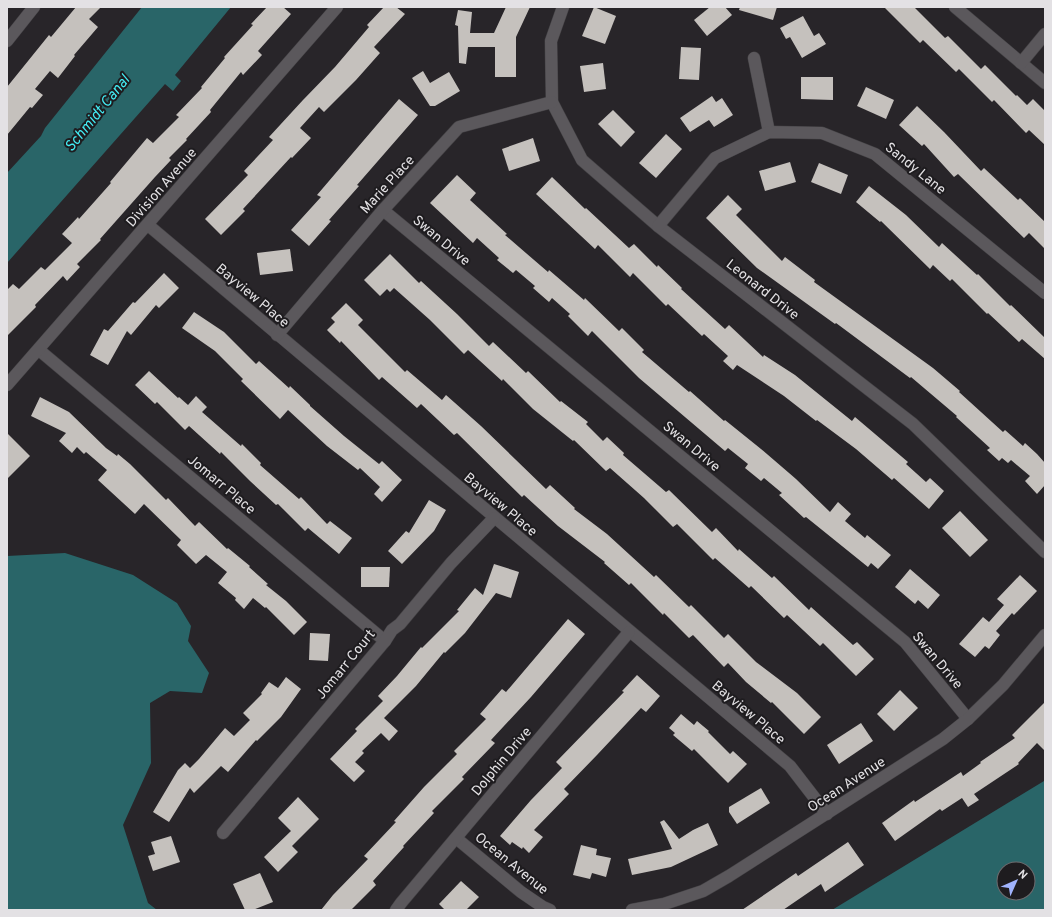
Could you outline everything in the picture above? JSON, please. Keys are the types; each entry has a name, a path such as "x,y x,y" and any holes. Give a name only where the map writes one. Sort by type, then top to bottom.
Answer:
{"street":[{"path":"7,41 34,7"},
{"name":"Division Avenue","path":"7,385 337,7"},
{"name":"Leonard Drive","path":"563,7 551,41 552,102 582,160 658,226 913,424 1045,552"},
{"path":"954,7 1045,83"},
{"path":"1021,63 1045,34"},
{"path":"754,58 769,132"},
{"name":"Marie Place","path":"277,335 383,210 459,127 552,102"},
{"name":"Sandy Lane","path":"658,226 715,158 769,132 822,134 875,154 1045,293"},
{"name":"Swan Drive","path":"383,210 904,642 968,719"},
{"name":"Bayview Place","path":"148,225 629,632 790,766 826,814"},
{"name":"Jomarr Place","path":"39,350 385,641"},
{"name":"Jomarr Court","path":"223,833 385,641 392,630 400,624 450,563 494,518"},
{"name":"Dolphin Drive","path":"396,910 629,632"},
{"name":"Ocean Avenue","path":"632,910 664,904 703,891 729,876 943,739 968,719 1003,685 1045,635"},
{"name":"Ocean Avenue","path":"456,838 521,892 550,910"}],"water":[{"name":"Schmidt Canal","path":"142,7 231,7 175,75 181,81 173,91 165,84 7,263 7,173 41,136 45,128"},
{"path":"65,553 133,575 177,603 191,626 188,641 209,673 202,693 170,691 150,703 151,763 123,825 148,903 157,910 7,910 7,556"},
{"path":"1045,780 1045,910 832,910 1044,781"}],"building":[{"path":"76,7 101,7 89,19 98,27 74,55 75,56 58,78 50,71 35,89 43,95 32,108 30,107 7,135 7,87 49,35 51,37"},
{"path":"267,7 283,7 291,14 258,51 262,55 243,75 241,72 210,110 211,112 169,158 171,160 100,239 101,240 77,264 80,267 67,281 63,276 35,305 36,307 7,336 7,290 13,284 19,289 41,267 45,270 72,243 62,234 78,217 79,219 111,183 110,182 147,138 153,143 179,117 176,115 202,88 201,87 225,58 224,57"},
{"path":"384,7 396,7 405,14 374,47 380,53 324,112 319,107 300,128 311,138 292,158 291,157 243,209 245,211 221,235 205,219 248,175 244,171 273,140 269,137 335,67 369,27 367,25"},
{"path":"506,7 530,7 516,37 516,77 495,77 495,47 468,47 466,64 459,63 458,26 455,25 458,10 472,12 470,33 494,33"},
{"path":"594,7 616,16 605,44 582,36"},
{"path":"710,7 725,7 732,15 707,36 694,20"},
{"path":"740,7 777,7 773,20 739,10"},
{"path":"884,7 914,7 945,38 948,36 981,69 985,65 1027,105 1033,99 1045,111 1045,145 1029,130 1026,133 994,100 992,102 959,69 956,72 923,40 920,43"},
{"path":"803,16 814,36 819,33 826,44 802,58 790,37 786,39 780,28"},
{"path":"681,47 701,48 699,80 679,79"},
{"path":"603,63 606,89 584,92 580,66"},
{"path":"423,71 430,83 449,72 460,91 435,106 430,106 412,78"},
{"path":"801,77 833,77 833,100 801,99"},
{"path":"866,87 894,100 886,119 857,106"},
{"path":"712,96 716,102 722,98 733,115 714,127 709,120 690,132 680,118"},
{"path":"399,99 418,115 357,185 359,186 329,220 331,221 309,246 291,230 321,197 317,195"},
{"path":"917,106 981,171 984,168 1018,200 1020,198 1045,222 1045,249 1029,233 1024,238 958,174 954,177 924,144 922,146 899,125"},
{"path":"613,110 635,132 621,147 598,124"},
{"path":"666,134 682,149 656,178 639,163"},
{"path":"533,138 540,161 509,171 502,149"},
{"path":"790,162 796,182 765,191 759,171"},
{"path":"819,163 848,175 841,194 811,182"},
{"path":"457,175 476,193 470,200 507,234 505,235 548,272 549,270 584,300 585,298 619,331 622,328 644,350 642,352 724,421 725,420 761,449 796,479 830,512 838,502 851,514 845,521 865,538 867,535 891,555 878,569 871,563 868,567 806,517 804,518 779,495 782,493 764,478 761,481 745,468 748,464 728,448 725,451 639,378 592,331 588,336 568,316 570,314 552,298 549,302 533,288 535,286 516,270 513,273 497,260 499,258 477,238 473,243 430,203"},
{"path":"552,177 629,248 634,244 657,267 658,265 682,288 681,289 725,329 729,325 763,357 764,355 795,375 852,421 855,417 908,462 906,464 926,482 930,478 944,491 929,509 894,478 892,480 856,449 784,396 737,365 733,370 723,361 728,356 704,334 702,336 668,304 666,306 633,273 630,277 598,245 595,249 536,194"},
{"path":"869,186 906,215 939,247 942,243 977,275 978,274 1045,338 1045,359 1022,339 1019,342 988,313 987,314 952,279 950,281 933,265 930,269 881,221 880,222 856,202"},
{"path":"728,195 742,209 736,215 782,261 785,257 815,280 814,282 933,368 960,391 959,392 1003,432 1005,430 1023,446 1025,443 1037,454 1045,463 1045,485 1037,494 1025,481 1030,476 1011,460 1008,463 1002,458 999,461 987,450 990,448 956,417 957,416 911,377 910,378 836,323 835,324 757,268 706,218"},
{"path":"290,249 293,271 260,275 257,253"},
{"path":"390,254 419,283 421,281 457,314 489,346 493,342 526,373 528,371 560,402 561,401 588,422 586,424 603,441 607,437 624,453 623,455 666,492 669,490 712,532 716,528 738,551 739,549 772,578 774,576 809,610 811,607 853,645 857,642 874,659 856,676 823,643 820,646 787,615 784,618 751,586 749,588 715,558 713,560 677,524 673,527 644,498 610,468 606,471 574,440 573,441 533,409 503,379 502,381 468,350 464,354 430,320 394,288 390,292 387,289 380,296 364,280"},
{"path":"164,273 179,288 159,308 156,305 131,335 127,331 108,365 90,355 104,329 108,331 133,302 135,303"},
{"path":"346,303 363,320 358,325 405,372 407,370 442,400 446,395 481,426 546,489 550,485 575,508 574,509 607,534 654,577 656,575 689,607 691,605 724,638 728,634 756,662 797,693 821,717 804,734 772,702 771,703 746,682 728,663 724,667 693,635 689,638 664,613 663,615 631,583 629,585 604,563 605,562 558,526 524,495 522,497 457,433 454,435 421,404 417,408 382,377 379,380 341,341 340,343 327,330 335,322 331,318"},
{"path":"194,312 224,332 256,364 259,361 289,388 290,386 344,436 379,464 382,461 402,480 382,502 374,494 380,487 360,468 358,470 327,446 288,410 280,419 241,381 243,379 215,351 182,328"},
{"path":"149,371 178,398 179,397 188,405 196,396 207,407 202,412 241,446 242,444 261,463 260,465 299,499 301,497 327,524 330,521 352,538 339,554 308,528 305,531 278,504 276,505 250,481 221,452 220,454 189,426 185,430 157,402 155,404 135,385"},
{"path":"40,397 69,412 106,448 117,456 118,454 166,500 168,498 195,526 199,522 227,549 228,548 250,566 249,567 268,584 266,585 286,601 307,622 294,635 266,607 265,608 253,598 244,609 235,600 236,598 218,583 227,572 206,555 196,564 177,545 181,540 144,504 135,514 98,480 107,470 86,452 84,454 77,447 72,453 59,441 66,433 31,416"},
{"path":"7,433 30,456 7,479"},
{"path":"429,500 446,510 434,531 402,564 388,551 406,531 409,533"},
{"path":"960,511 988,540 970,557 942,528"},
{"path":"494,564 519,572 511,598 496,593 465,633 445,653 444,652 416,686 384,718 398,731 389,741 381,733 362,751 364,753 355,762 365,771 354,782 330,759 357,731 355,729 383,701 378,696 421,647 422,648 459,611 457,610 475,588 483,595"},
{"path":"361,567 390,567 389,587 361,587"},
{"path":"910,569 940,595 928,609 918,600 915,604 895,587"},
{"path":"1020,575 1037,591 1014,615 1012,613 996,631 1000,635 989,649 985,646 975,657 959,644 983,617 989,622 1004,605 997,599"},
{"path":"568,619 585,634 531,697 491,740 495,743 462,777 464,779 432,811 434,813 373,881 376,885 351,910 321,910 333,895 368,859 364,856 396,822 394,821 424,787 457,754 454,751 486,719 480,714 502,689 506,692"},
{"path":"310,633 330,634 328,661 309,660"},
{"path":"637,675 660,696 646,712 641,708 564,789 569,794 534,830 543,837 529,853 523,847 522,849 512,842 510,845 500,836 531,800 562,768 556,762 624,692 622,691"},
{"path":"286,677 301,689 281,717 257,741 256,740 228,772 221,766 194,793 190,788 169,822 153,812 178,770 185,763 190,768 225,728 234,736 250,720 243,713 262,694 261,693 269,682 278,688"},
{"path":"900,690 918,708 894,731 877,714"},
{"path":"1045,702 1045,751 1037,743 1018,763 1019,764 974,794 979,800 968,807 962,798 942,811 940,809 895,841 882,823 914,800 915,802 961,772 963,776 981,763 980,762 1015,738 1012,735"},
{"path":"681,714 694,725 697,721 709,731 708,732 730,754 733,751 747,764 728,783 694,749 692,751 673,735 675,733 669,728"},
{"path":"861,723 873,741 839,764 827,745"},
{"path":"761,788 770,803 737,824 729,812 729,807"},
{"path":"298,797 319,819 292,846 298,852 278,872 264,857 291,831 278,818"},
{"path":"664,820 679,839 708,823 718,845 671,867 632,875 628,859 672,849 660,822"},
{"path":"171,836 180,862 153,871 148,856 155,854 151,842"},
{"path":"848,842 864,865 825,892 821,884 783,910 742,910 796,873 798,876"},
{"path":"581,845 597,849 596,855 611,858 606,877 592,873 590,879 573,875"},
{"path":"260,873 273,902 253,910 245,910 233,884"},
{"path":"461,881 479,897 466,910 445,910 439,904"}]}
